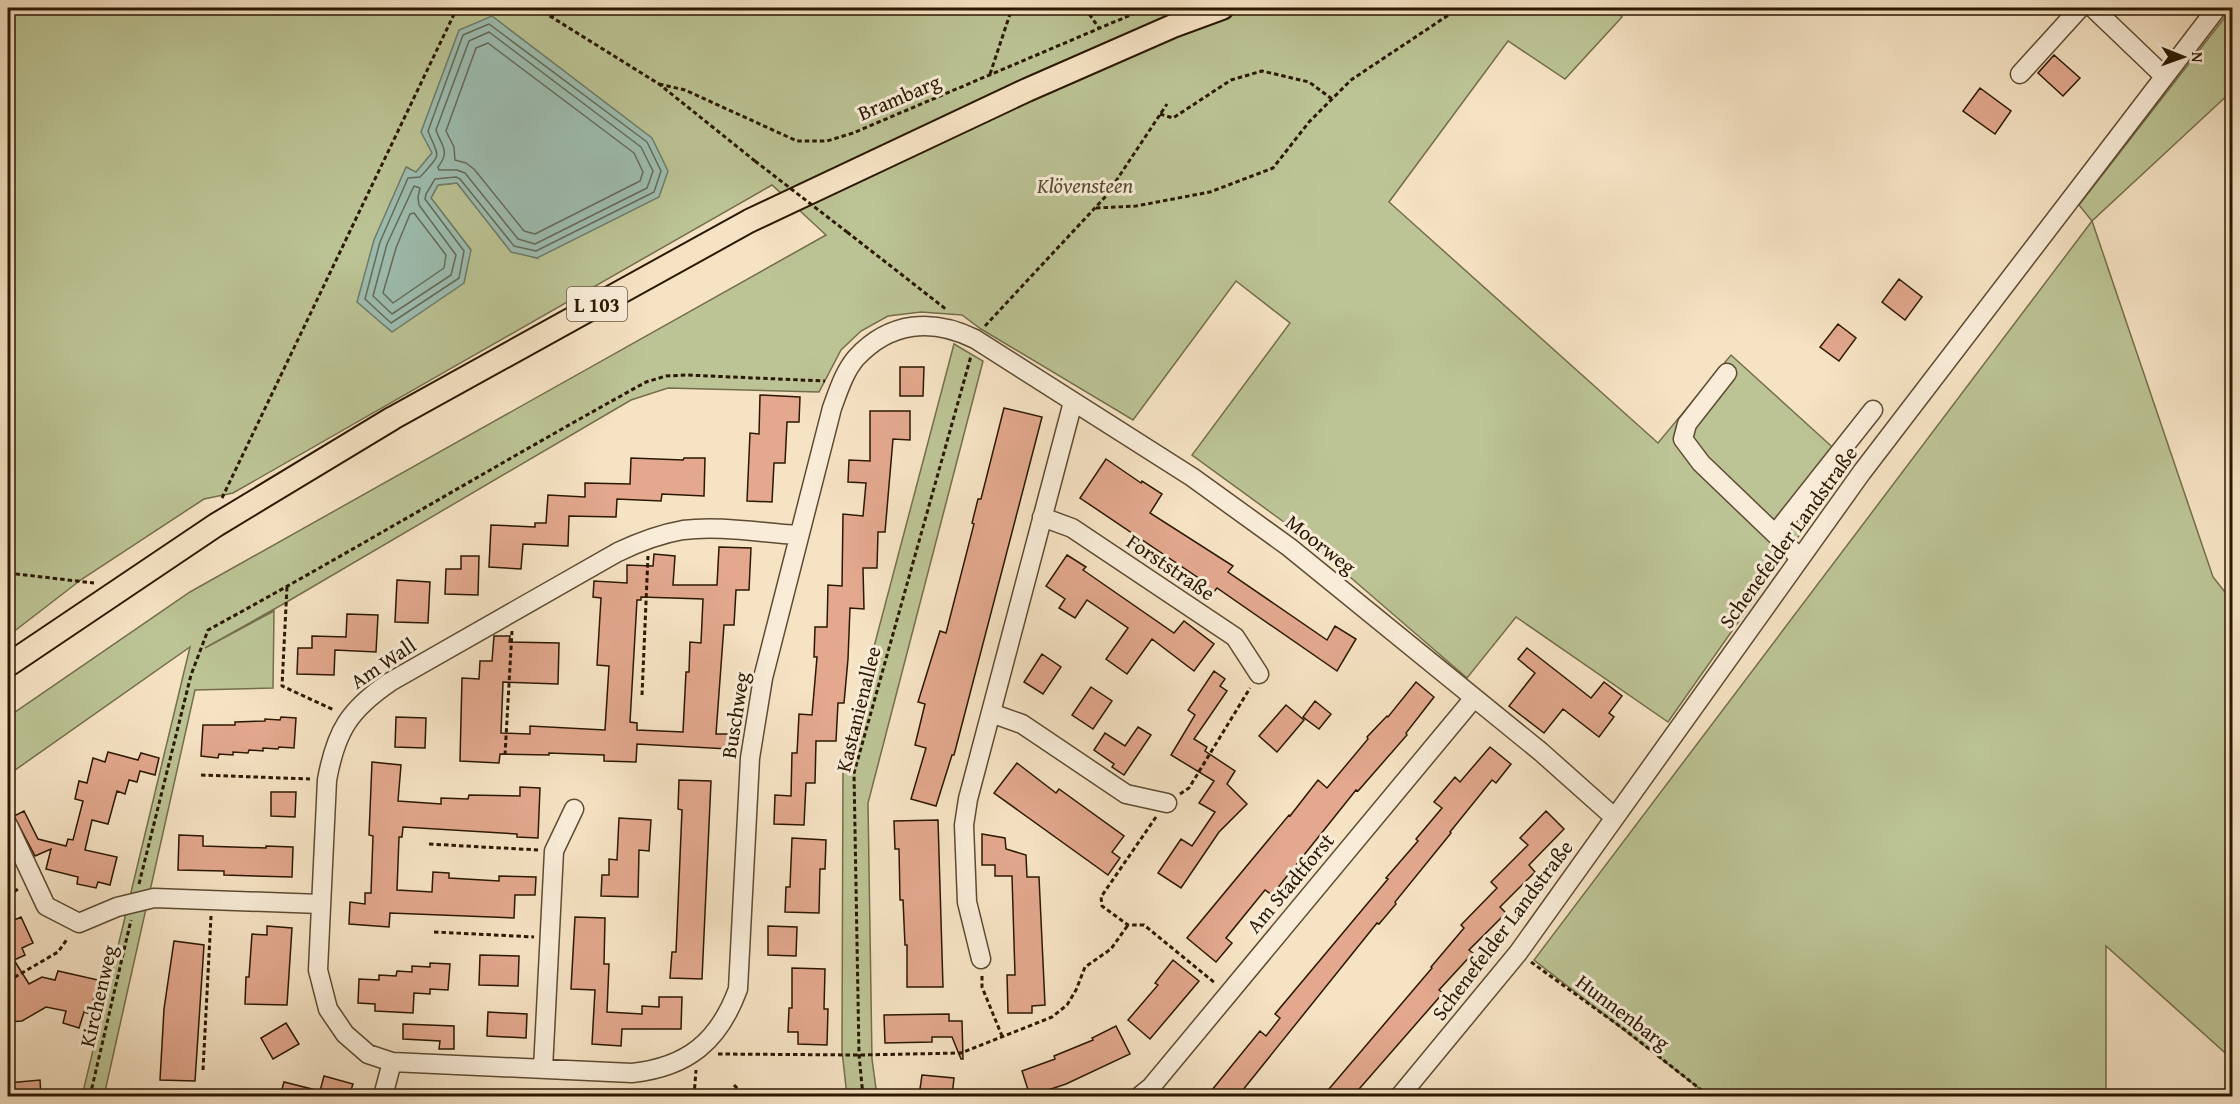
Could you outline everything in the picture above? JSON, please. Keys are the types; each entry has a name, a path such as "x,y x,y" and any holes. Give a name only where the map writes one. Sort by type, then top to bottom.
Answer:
{"main road":[{"name":"L 103","path":"8,665 216,525 393,418 749,221 1028,90 1173,26 1222,8"}],"street":[{"path":"2020,74 2080,8"},
{"path":"2093,8 2164,76"},
{"name":"Schenefelder Landstraße","path":"1400,1096 1518,953 1862,472 2217,8"},
{"name":"Buschweg","path":"392,1062 632,1073 655,1071 678,1063 717,1032 730,1011 738,988 750,758 763,678 832,408 842,382 856,359 875,342 901,329 928,325 956,330 975,339"},
{"name":"Moorweg","path":"975,339 1192,477 1289,547 1541,752 1614,817"},
{"path":"1727,373 1687,424 1683,439 1701,462 1800,558"},
{"path":"981,959 967,902 964,825 968,799 1073,402"},
{"path":"1775,534 1873,410"},
{"name":"Forststraße","path":"1042,517 1072,528 1235,637 1259,674"},
{"name":"Am Wall","path":"392,1062 368,1054 345,1034 328,1009 318,970 327,780 331,758 349,717 365,700 390,682 513,610 618,552 650,538 684,530 706,529 798,536"},
{"name":"Am Stadtforst","path":"1140,1096 1151,1087 1474,698"},
{"path":"991,713 1022,724 1126,794 1167,803"},
{"path":"543,1069 554,851 574,809"},
{"path":"8,825 46,906 79,923 135,901 154,898 320,904"},
{"path":"383,1096 392,1062"}],"path":[{"path":"221,501 458,8"},
{"path":"537,8 659,84 947,310 956,330"},
{"path":"552,17 558,8"},
{"path":"989,75 1012,8"},
{"path":"1085,8 1100,28"},
{"name":"Brambarg","path":"659,84 685,90 797,141 827,141 853,133 1147,8"},
{"path":"1095,208 1136,206 1210,192 1273,168 1310,122 1351,80 1459,8"},
{"path":"1160,114 1173,118 1231,80 1262,70 1309,82 1332,99"},
{"path":"975,339 981,329 1106,196 1167,104"},
{"name":"Kastanienallee","path":"863,1096 860,1055 854,773 975,339"},
{"name":"Kirchenweg","path":"90,1096 191,675 208,630 646,382 666,376 686,375 842,382"},
{"path":"642,695 650,538"},
{"path":"8,573 95,583"},
{"path":"647,576 653,576"},
{"path":"287,587 282,686 349,717"},
{"path":"505,755 513,610"},
{"path":"1227,994 1144,925 1128,925 1102,906 1101,897 1167,803 1189,788 1259,674"},
{"path":"201,775 327,780"},
{"path":"429,844 554,851"},
{"path":"203,1070 212,900"},
{"path":"8,981 58,952 79,923"},
{"path":"698,1049 719,1054 749,1055 961,1053 1052,1017 1066,1005 1076,990 1084,967 1112,949 1128,925"},
{"path":"434,932 549,938"},
{"name":"Hunnenbarg","path":"1518,953 1625,1030 1709,1096"},
{"path":"981,959 982,987 1002,1036"},
{"path":"749,1055 749,1061"},
{"path":"734,1085 744,1096"}],"green space":[{"name":"Klövensteen","path":"8,8 1614,8 1622,17 1565,79 1508,41 1389,202 1658,443 1731,355 1850,463 1668,722 1516,617 1467,678 1299,533 1192,455 1290,323 1236,281 1133,420 981,329 962,315 921,312 888,316 861,331 841,350 819,392 668,388 631,400 205,648 274,611 273,688 195,690 104,1096 82,1096 190,647 8,775 8,717 190,592 826,235 772,185 233,493 204,499 82,579 8,636","holes":["432,153 537,258 511,251 457,183 438,185 431,198 471,250 407,167 416,173"]},
{"path":"2232,8 2232,91 2092,221 2079,205"},
{"path":"2092,221 2213,577 2232,601 2232,1059 2106,946 2106,1096 1709,1096 1534,960"},
{"path":"954,344 983,361 868,803 872,1059 877,1096 847,1096 842,1051 843,764"}],"water":[{"path":"492,16 652,138 668,171 659,197 537,258 511,252 457,183 438,185 431,198 471,250 464,283 392,332 357,302 374,240 406,167 416,172 432,153 421,132 459,30"}],"building":[{"path":"2054,55 2080,78 2063,96 2038,73"},
{"path":"1980,88 2011,111 1995,134 1963,111"},
{"path":"1899,279 1922,297 1905,320 1882,302"},
{"path":"1838,324 1856,338 1839,361 1820,347"},
{"path":"900,367 924,367 923,396 900,396"},
{"path":"760,395 800,397 799,422 787,422 785,463 774,463 772,502 747,501 750,433 759,434"},
{"path":"1004,408 1042,417 954,755 952,755 936,806 911,799 926,748 915,745 925,704 918,702 940,631 946,633 974,524 972,523 978,499 981,499"},
{"path":"870,411 910,411 910,440 893,439 885,532 878,532 877,568 863,568 864,609 850,608 844,703 838,703 836,741 816,741 815,783 806,783 804,825 774,824 775,795 791,796 792,753 797,753 799,714 812,715 817,657 814,657 815,627 827,627 828,585 842,586 843,514 863,516 866,483 848,482 849,460 870,461"},
{"path":"631,458 683,460 684,458 705,458 704,496 662,494 661,501 617,499 616,517 569,516 568,546 523,544 521,569 489,567 491,525 535,527 535,523 546,523 548,495 585,497 585,483 630,484"},
{"path":"1106,459 1141,483 1142,481 1162,494 1150,513 1233,566 1228,572 1327,640 1335,626 1356,639 1337,671 1217,588 1213,593 1198,582 1200,579 1080,498"},
{"path":"719,547 751,548 749,590 736,590 734,625 724,625 716,734 730,734 729,749 637,744 636,762 604,761 604,755 549,753 549,755 500,754 499,763 460,761 462,678 479,679 480,661 492,661 494,636 510,636 509,642 559,643 558,684 503,682 501,733 530,734 530,726 605,730 609,666 597,665 601,598 593,597 594,581 627,583 627,565 653,566 654,554 675,556 673,585 717,585","holes":["641,597 703,599 701,643 690,642 683,732 637,730 637,723 630,722 637,600 641,600"]},
{"path":"1067,555 1086,567 1083,570 1174,633 1184,621 1214,644 1194,671 1152,639 1127,674 1106,659 1128,628 1087,600 1075,618 1059,608 1065,599 1046,586"},
{"path":"461,556 479,556 478,595 445,594 446,569 461,569"},
{"path":"397,580 430,582 428,623 395,622"},
{"path":"347,614 378,615 376,652 335,650 334,675 297,674 298,648 312,648 312,636 346,637"},
{"path":"1527,648 1591,698 1604,682 1622,696 1609,713 1614,717 1599,737 1563,709 1544,733 1509,706 1535,673 1518,659"},
{"path":"1042,654 1061,667 1043,694 1024,682"},
{"path":"1214,671 1225,679 1220,686 1227,691 1194,739 1207,747 1205,751 1235,771 1227,784 1247,804 1219,832 1181,888 1158,873 1181,839 1192,846 1215,812 1199,803 1214,781 1171,755 1195,715 1188,710"},
{"path":"1416,682 1434,697 1406,733 1407,735 1358,791 1356,790 1272,895 1265,890 1226,938 1232,943 1216,962 1187,938 1318,780 1327,788 1368,739 1367,737 1388,717"},
{"path":"1091,687 1112,701 1093,729 1072,715"},
{"path":"1315,701 1331,714 1319,729 1303,717"},
{"path":"1286,705 1304,720 1277,752 1259,736"},
{"path":"281,717 296,718 294,748 263,748 263,751 233,752 233,755 219,754 218,758 201,756 203,725 235,725 235,722 280,720"},
{"path":"396,717 426,718 425,748 395,747"},
{"path":"1138,727 1151,735 1124,775 1112,767 1114,764 1094,750 1105,733 1125,746"},
{"path":"1490,747 1511,764 1496,783 1492,780 1395,902 1396,904 1379,924 1377,923 1238,1096 1207,1096 1260,1031 1266,1036 1280,1018 1275,1014 1418,841 1416,839 1442,808 1434,802 1455,777 1460,782"},
{"path":"108,752 138,760 141,753 159,758 155,775 140,771 137,782 129,780 125,794 117,791 108,824 92,820 85,850 117,857 110,885 98,882 96,888 77,884 78,877 46,869 51,849 35,856 14,816 24,811 38,839 66,846 68,839 73,840 83,801 75,799 79,781 87,783 93,758 105,762"},
{"path":"372,762 401,765 398,801 441,804 441,798 468,799 469,795 520,796 520,787 540,788 538,838 517,837 517,834 403,827 402,837 399,837 397,890 432,892 433,872 449,873 449,878 499,881 499,876 536,877 535,895 515,895 514,918 390,913 389,927 349,924 350,902 365,904 365,893 371,893 373,836 369,835"},
{"path":"1017,763 1056,793 1059,789 1124,836 1112,852 1120,858 1108,875 994,793"},
{"path":"679,780 711,781 702,979 670,978 672,952 676,952 682,810 678,809"},
{"path":"271,792 296,792 295,817 271,816"},
{"path":"1546,811 1564,829 1529,865 1535,872 1500,907 1506,913 1469,950 1473,953 1439,990 1443,993 1353,1096 1323,1096 1432,968 1464,928 1461,925 1497,888 1491,882 1528,845 1520,838"},
{"path":"619,818 651,820 649,851 639,850 638,897 601,896 602,875 609,875 609,859 617,860"},
{"path":"938,820 943,987 907,987 907,945 905,945 903,900 900,900 899,849 895,849 894,821"},
{"path":"982,834 1005,838 1006,849 1026,855 1027,877 1039,877 1045,1005 1032,1006 1032,1013 1008,1013 1007,975 1015,975 1012,876 995,876 995,865 982,865"},
{"path":"179,835 203,836 203,846 293,847 292,877 224,875 224,871 178,870"},
{"path":"792,838 826,840 825,869 820,869 819,913 785,912 786,887 790,887"},
{"path":"8,916 10,922 21,917 33,943 22,948 25,955 14,960 29,984 42,977 55,980 58,971 98,980 90,1014 84,1012 79,1028 63,1023 66,1011 46,1007 22,1021 8,1022"},
{"path":"575,917 605,918 604,964 609,964 607,1012 642,1014 642,1006 659,1007 659,997 682,997 681,1029 622,1029 621,1046 592,1044 595,990 571,989"},
{"path":"267,926 292,928 287,1005 245,1004 252,934 267,935"},
{"path":"768,926 797,927 796,956 768,955"},
{"path":"174,941 204,945 195,1081 160,1080 164,1009"},
{"path":"480,955 519,956 518,986 479,985"},
{"path":"1173,960 1199,981 1150,1039 1128,1020 1158,985 1155,983"},
{"path":"430,963 450,964 448,990 430,989 430,994 414,993 413,1013 375,1011 375,1004 358,1003 359,979 379,980 379,975 396,976 397,971 412,972 412,966 430,967"},
{"path":"792,968 825,969 824,1009 828,1009 827,1045 798,1044 798,1032 788,1032 789,1008 792,1008"},
{"path":"488,1012 527,1014 526,1038 487,1036"},
{"path":"949,1014 949,1021 962,1021 963,1059 952,1037 932,1037 932,1042 885,1043 884,1015"},
{"path":"286,1023 299,1044 273,1059 261,1038"},
{"path":"403,1024 454,1026 454,1049 439,1049 440,1041 403,1039"},
{"path":"1116,1026 1130,1054 1066,1084 1030,1096 1022,1071 1055,1059 1054,1056 1093,1040 1092,1038"},
{"path":"922,1075 954,1078 952,1096 919,1096"},
{"path":"324,1076 353,1084 349,1096 280,1096 284,1082 320,1091"},
{"path":"40,1080 41,1096 8,1096 8,1083"}]}
